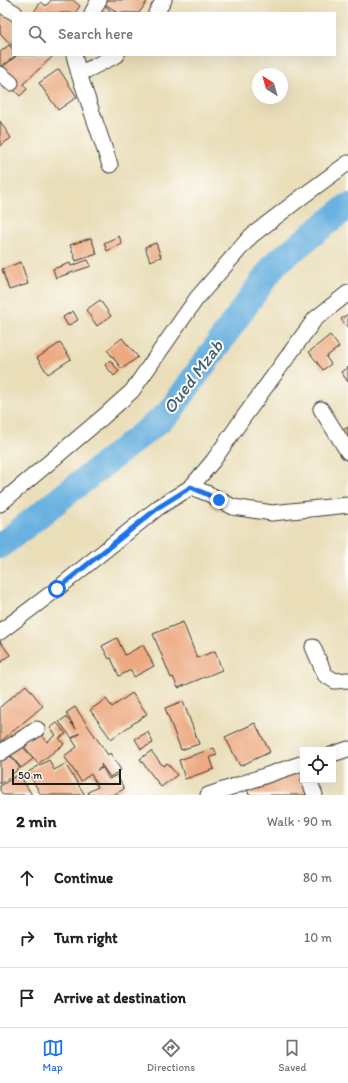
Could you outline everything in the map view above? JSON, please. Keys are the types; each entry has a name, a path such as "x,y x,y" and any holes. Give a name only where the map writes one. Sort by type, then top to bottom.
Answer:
{"street":[{"path":"157,12 164,0"},
{"path":"0,4 13,12"},
{"path":"74,56 110,165"},
{"path":"79,74 115,56"},
{"path":"0,504 92,427 132,391 197,298 252,236 348,163"},
{"path":"0,632 57,589 159,507 191,487 213,461 315,319 348,292"},
{"path":"321,409 348,452"},
{"path":"191,487 209,494 233,507 272,513 348,505"},
{"path":"313,647 325,675 335,681 348,680"},
{"path":"0,753 36,729"},
{"path":"336,753 348,749"},
{"path":"208,795 300,764"},
{"path":"310,783 315,795"}],"building":[{"path":"51,0 73,0 80,6 76,12 34,12 41,2 46,6"},
{"path":"98,0 148,0 140,12 112,12 114,10 100,1 110,10 109,12 92,12"},
{"path":"0,12 12,19 12,46 0,33"},
{"path":"9,45 12,49 12,56 16,56 0,67 0,52"},
{"path":"16,56 53,56 23,84 27,89 20,96 8,84 2,68"},
{"path":"59,69 77,97 58,110 39,83"},
{"path":"0,121 11,138 0,146"},
{"path":"119,236 122,244 107,251 104,243"},
{"path":"91,238 97,254 76,261 70,245"},
{"path":"156,243 161,257 150,261 145,247"},
{"path":"88,260 91,266 56,278 53,269 70,263 71,266"},
{"path":"21,262 28,284 9,290 2,269"},
{"path":"100,300 111,316 97,326 86,310"},
{"path":"73,311 78,320 68,326 63,317"},
{"path":"348,314 348,328 341,319"},
{"path":"330,335 339,347 326,357 331,364 323,370 309,352"},
{"path":"122,338 138,357 122,369 107,350"},
{"path":"60,343 71,359 48,374 37,358"},
{"path":"110,360 119,371 114,376 105,365"},
{"path":"348,367 348,382 341,372"},
{"path":"348,427 348,444 340,432"},
{"path":"183,622 197,658 215,651 222,670 178,688 173,677 171,678 153,634"},
{"path":"117,638 125,655 143,645 154,666 134,677 131,670 119,676 111,658 109,659 102,646"},
{"path":"0,641 10,655 0,663"},
{"path":"26,685 43,706 0,742 0,707"},
{"path":"132,693 147,714 111,739 90,710 106,699 112,707"},
{"path":"183,701 199,744 181,750 165,708"},
{"path":"75,707 108,755 110,753 121,770 110,777 101,764 102,767 97,770 103,768 109,779 117,775 124,789 113,795 89,795 88,792 98,787 91,774 81,781 64,756 77,747 72,739 79,733 72,738 59,722 66,717 76,729 66,713"},
{"path":"57,723 66,734 59,738 64,744 38,764 22,743 39,731 47,742 56,735 50,728"},
{"path":"255,723 270,752 240,766 225,737"},
{"path":"148,732 153,743 141,749 135,739"},
{"path":"19,742 33,759 21,768 8,751"},
{"path":"214,748 217,755 210,757 214,769 185,779 179,760"},
{"path":"151,751 163,766 167,763 177,775 161,787 140,759"},
{"path":"7,752 20,768 0,784 0,757"},
{"path":"49,760 54,770 65,764 85,795 41,795 28,772"},
{"path":"299,763 300,783 304,783 310,795 249,795 247,789"},
{"path":"19,774 32,795 3,795 0,790 0,786"}],"waterway":[{"name":"Oued Mzab","path":"0,546 169,413 275,264 348,206"}],"route":[{"path":"57,589 159,507 191,487 209,494 219,500"}]}
